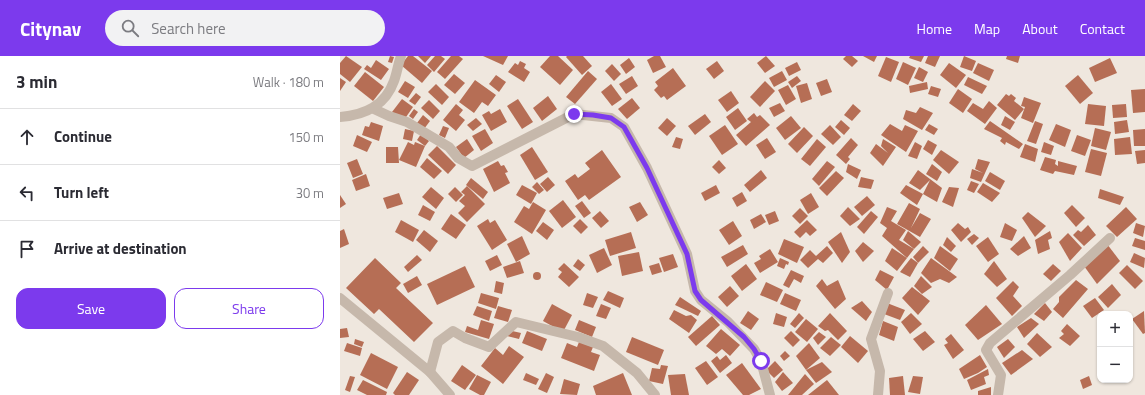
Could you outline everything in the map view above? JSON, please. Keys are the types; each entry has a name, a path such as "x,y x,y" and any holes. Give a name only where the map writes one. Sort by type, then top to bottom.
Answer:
{"street":[{"path":"340,118 363,114 374,109 391,88 401,56"},
{"path":"374,109 407,122 449,147 458,158 472,166 574,114 593,115 618,122 624,127 647,168 677,232 687,254 695,291 701,300 728,322 754,349 761,361 770,395"},
{"path":"998,395 1002,375 988,356 986,350 990,343 1070,275 1110,238"},
{"path":"878,395 880,371 871,339 888,293"},
{"path":"340,298 430,372 450,395"},
{"path":"430,372 438,342 453,331 465,338 489,347 516,322 578,337 602,346 637,373 655,395"}],"building":[{"path":"346,56 362,67 350,82 340,74 340,63"},
{"path":"390,56 394,57 392,63 388,62"},
{"path":"408,56 413,56 432,71 422,83 401,65"},
{"path":"418,56 431,56 425,63"},
{"path":"435,56 441,56 445,59 434,72 427,65"},
{"path":"451,56 459,56 463,59 445,79 437,72"},
{"path":"483,56 508,56 503,65"},
{"path":"550,56 558,56 573,70 560,85 540,67"},
{"path":"583,56 592,66 582,75 566,57"},
{"path":"654,56 660,56 666,67 653,73 647,60"},
{"path":"766,56 775,66 765,73 757,63"},
{"path":"846,56 852,56 858,61 852,67 843,59"},
{"path":"863,56 877,56 874,62"},
{"path":"910,56 924,56 921,62 909,58"},
{"path":"928,56 940,56 935,67 925,63"},
{"path":"964,56 976,61 972,71 960,67"},
{"path":"1007,56 1020,56 1018,63 1006,59"},
{"path":"886,57 899,62 891,82 878,76"},
{"path":"629,58 635,67 626,74 620,65"},
{"path":"1110,58 1117,73 1095,82 1089,68"},
{"path":"376,60 389,69 381,80 364,69 367,65 371,68"},
{"path":"520,61 526,64 524,68 530,72 524,82 508,72 515,63 518,65"},
{"path":"717,61 724,71 714,79 706,69"},
{"path":"797,62 801,70 789,76 785,68"},
{"path":"903,62 916,68 908,85 896,79"},
{"path":"949,63 966,75 956,88 940,75"},
{"path":"978,63 994,70 989,81 973,73"},
{"path":"612,64 621,74 614,81 605,71"},
{"path":"919,67 928,72 923,82 914,78"},
{"path":"673,68 686,86 667,100 664,96 661,98 654,90 658,86 655,82"},
{"path":"588,71 597,79 575,104 566,97"},
{"path":"782,71 787,80 774,87 769,78"},
{"path":"365,72 384,87 373,101 354,86"},
{"path":"454,74 465,83 455,94 444,85"},
{"path":"496,75 506,82 499,92 489,84"},
{"path":"1078,75 1093,93 1080,104 1065,86"},
{"path":"632,76 638,86 626,94 619,84"},
{"path":"797,76 801,81 792,88 788,82"},
{"path":"968,77 987,86 982,94 964,85"},
{"path":"340,78 346,82 340,91"},
{"path":"827,79 832,92 821,96 816,83"},
{"path":"475,80 496,95 488,106 482,102 474,113 459,102"},
{"path":"405,81 415,87 408,98 398,92"},
{"path":"765,81 775,91 760,107 750,97"},
{"path":"927,82 928,89 910,93 909,86"},
{"path":"807,83 812,99 801,103 796,86"},
{"path":"436,84 449,97 442,105 428,92"},
{"path":"611,84 622,99 612,106 601,92"},
{"path":"788,85 796,99 786,105 778,90"},
{"path":"931,86 941,89 938,97 928,94"},
{"path":"958,89 972,99 963,113 949,103"},
{"path":"1145,89 1145,112 1133,113 1131,90"},
{"path":"731,91 739,103 727,112 718,100"},
{"path":"416,93 421,97 415,105 409,101"},
{"path":"1006,94 1009,96 1011,94 1016,98 1014,101 1024,109 1015,120 997,105"},
{"path":"548,96 557,109 542,121 533,108"},
{"path":"1024,97 1041,103 1033,123 1021,118 1025,107 1021,106"},
{"path":"632,98 640,108 627,119 618,109"},
{"path":"402,99 413,107 404,120 392,112"},
{"path":"518,99 533,122 522,129 507,106"},
{"path":"429,100 440,111 433,119 421,108"},
{"path":"989,101 997,108 985,124 967,111 973,103 983,109"},
{"path":"780,103 785,111 774,117 769,108"},
{"path":"456,104 463,110 459,115 465,120 456,131 443,120"},
{"path":"853,104 861,111 852,121 844,115"},
{"path":"1088,104 1106,106 1104,126 1085,124"},
{"path":"1126,104 1127,117 1113,118 1112,105"},
{"path":"920,107 933,113 922,130 903,119 906,110 916,113"},
{"path":"738,108 747,121 735,130 726,117"},
{"path":"414,109 418,112 413,119 409,116"},
{"path":"500,109 507,122 491,131 482,115 489,111 491,114"},
{"path":"754,113 757,117 760,115 770,125 746,146 736,135 751,122 747,119"},
{"path":"705,114 711,122 695,135 688,126"},
{"path":"423,115 430,121 424,129 417,123"},
{"path":"791,116 801,128 785,140 776,128"},
{"path":"1005,116 1015,122 1010,130 1001,125"},
{"path":"476,118 482,124 473,131 467,125"},
{"path":"667,118 676,126 667,136 658,128"},
{"path":"841,120 850,128 844,135 835,127"},
{"path":"1127,120 1129,132 1115,134 1114,122"},
{"path":"990,121 1023,144 1019,149 1006,142 1005,145 1000,141 1002,138 984,129"},
{"path":"1035,121 1043,124 1036,144 1027,141"},
{"path":"371,122 383,126 379,141 362,135 365,126 369,127"},
{"path":"890,124 902,131 905,125 918,131 906,152 881,135"},
{"path":"929,124 938,129 934,135 925,130"},
{"path":"1056,124 1071,130 1065,147 1049,140"},
{"path":"725,125 738,144 722,155 709,136"},
{"path":"830,125 841,137 833,145 821,134"},
{"path":"443,126 449,128 445,138 439,135"},
{"path":"804,127 813,136 797,153 788,144"},
{"path":"1095,128 1111,132 1106,150 1091,146"},
{"path":"405,129 414,131 412,141 403,139"},
{"path":"485,129 493,143 481,151 472,136"},
{"path":"1145,129 1145,146 1134,146 1133,130"},
{"path":"421,134 429,141 425,146 417,140"},
{"path":"357,135 372,142 367,152 353,146"},
{"path":"1077,135 1091,140 1085,156 1071,151"},
{"path":"676,137 683,139 680,149 672,147"},
{"path":"1130,137 1132,154 1115,155 1114,139"},
{"path":"767,138 776,152 765,159 756,145"},
{"path":"851,138 858,145 848,157 850,159 846,164 836,155"},
{"path":"467,139 474,150 464,158 456,147"},
{"path":"817,139 826,147 810,166 801,159"},
{"path":"883,139 896,147 883,166 870,153 876,144 888,153 881,146"},
{"path":"928,140 937,145 932,155 923,149"},
{"path":"408,142 414,145 415,142 425,146 416,167 399,160"},
{"path":"915,142 922,146 917,159 908,156"},
{"path":"1044,142 1054,146 1051,155 1041,152"},
{"path":"1025,144 1038,149 1035,162 1020,157"},
{"path":"437,146 456,165 448,174 428,155"},
{"path":"386,147 398,147 399,163 386,163"},
{"path":"532,147 548,172 535,180 520,155"},
{"path":"1091,149 1107,153 1101,176 1085,172"},
{"path":"602,150 621,177 589,200 585,195 578,200 565,181 575,174 578,178 590,169 585,163"},
{"path":"941,150 959,162 949,174 933,160"},
{"path":"1145,150 1145,163 1137,164 1135,151"},
{"path":"1045,157 1056,160 1055,164 1058,166 1058,161 1077,166 1074,175 1055,171 1053,174 1040,170"},
{"path":"427,158 442,171 434,179 420,167"},
{"path":"357,159 363,174 353,178 347,163"},
{"path":"978,159 990,162 981,182 970,178 972,169 983,173 975,169"},
{"path":"719,160 726,168 719,174 712,167"},
{"path":"498,161 501,166 504,165 508,172 505,173 510,183 494,192 483,169"},
{"path":"827,161 835,167 819,186 812,179"},
{"path":"848,164 861,170 857,179 846,172"},
{"path":"932,164 942,172 937,181 926,174"},
{"path":"761,170 767,178 750,192 744,185"},
{"path":"918,170 942,188 937,202 923,194 930,180 920,190 909,183"},
{"path":"836,171 844,178 827,196 819,188"},
{"path":"990,172 1005,181 1000,190 985,181"},
{"path":"366,174 370,186 356,191 352,180"},
{"path":"548,177 555,185 547,192 540,184"},
{"path":"861,177 874,180 871,189 858,187"},
{"path":"471,178 488,192 483,199 466,185"},
{"path":"971,181 979,184 974,193 967,190"},
{"path":"537,182 544,190 539,194 532,187"},
{"path":"983,183 1000,193 992,202 977,192"},
{"path":"522,185 537,193 531,204 516,195"},
{"path":"716,185 720,193 705,201 701,193"},
{"path":"906,185 923,194 917,205 900,193"},
{"path":"467,186 485,204 467,222 458,213 465,206 459,201 465,195 461,192"},
{"path":"431,187 444,198 436,209 422,197"},
{"path":"455,187 463,195 456,202 448,194"},
{"path":"949,187 959,188 953,207 942,202"},
{"path":"1100,189 1124,197 1120,205 1098,198"},
{"path":"742,192 747,201 737,207 732,198"},
{"path":"399,193 403,204 387,209 383,198"},
{"path":"811,193 819,207 808,214 800,200"},
{"path":"340,195 346,204 340,208"},
{"path":"867,196 875,205 862,216 854,207"},
{"path":"563,200 576,217 562,228 549,211"},
{"path":"582,201 591,213 584,218 575,206"},
{"path":"533,202 546,210 532,234 514,222 524,206 529,209"},
{"path":"640,202 648,215 637,222 629,207"},
{"path":"909,203 920,209 911,228 920,213 931,219 920,237 897,224"},
{"path":"423,205 435,212 430,221 418,215"},
{"path":"1072,205 1085,218 1076,227 1064,213"},
{"path":"848,207 860,219 850,226 840,216"},
{"path":"887,207 897,211 891,221 906,230 899,240 914,249 907,258 882,236 887,228 880,223"},
{"path":"1126,207 1137,219 1117,237 1106,226"},
{"path":"800,208 808,216 800,224 792,216"},
{"path":"600,211 609,221 601,228 592,218"},
{"path":"775,211 779,221 769,225 765,215"},
{"path":"871,211 878,217 864,234 857,227"},
{"path":"1028,212 1046,226 1035,237 1022,218"},
{"path":"451,214 466,225 456,239 441,229"},
{"path":"761,214 766,222 754,229 750,220"},
{"path":"488,219 490,223 495,220 507,240 492,250 477,226"},
{"path":"580,219 588,227 581,234 573,226"},
{"path":"401,220 419,230 413,242 395,232"},
{"path":"807,220 817,230 810,236 806,232 800,238 794,232"},
{"path":"733,221 742,236 729,245 719,230"},
{"path":"543,222 554,230 547,240 536,231"},
{"path":"958,223 965,229 968,227 971,232 961,242 951,230"},
{"path":"1005,223 1017,230 1012,241 1000,237"},
{"path":"1136,223 1145,226 1143,237 1133,233"},
{"path":"1088,225 1096,235 1084,246 1073,235 1078,230 1081,232"},
{"path":"344,229 349,244 340,248 340,231"},
{"path":"424,230 438,241 430,252 416,240"},
{"path":"908,231 921,242 914,249 903,240"},
{"path":"1050,231 1052,238 1048,240 1050,249 1038,254 1035,240"},
{"path":"631,232 636,248 610,256 605,240"},
{"path":"841,232 850,252 842,263 828,242"},
{"path":"1068,233 1082,248 1070,261 1059,242"},
{"path":"974,234 979,238 972,245 967,239"},
{"path":"522,236 530,254 516,262 507,244"},
{"path":"1024,236 1031,248 1018,256 1010,249"},
{"path":"947,237 956,246 951,252 943,245"},
{"path":"988,237 999,254 988,262 976,246"},
{"path":"1135,238 1145,241 1145,250 1132,246"},
{"path":"784,239 804,247 797,263 778,254"},
{"path":"863,242 874,251 863,262 855,251"},
{"path":"1107,244 1120,261 1097,284 1084,266"},
{"path":"743,245 748,254 727,267 721,257"},
{"path":"827,246 833,253 823,263 818,259 808,268 800,260 810,250 816,256"},
{"path":"923,246 929,252 918,263 913,257"},
{"path":"940,246 958,259 950,271 934,258"},
{"path":"604,248 612,265 597,273 589,255"},
{"path":"892,248 907,258 897,271 885,261"},
{"path":"770,249 778,262 760,273 754,263 761,259 759,256"},
{"path":"639,252 643,271 622,276 618,256"},
{"path":"1134,253 1145,258 1144,268 1130,262"},
{"path":"673,254 678,267 664,272 659,258"},
{"path":"417,255 422,260 408,272 404,267"},
{"path":"497,255 502,265 490,271 485,261"},
{"path":"375,258 401,283 396,288 433,323 414,342 379,309 374,314 346,288"},
{"path":"780,258 789,262 788,265 786,264 784,269 777,266"},
{"path":"911,258 918,263 910,277 900,272"},
{"path":"931,258 957,277 949,283 940,279 931,283 921,273"},
{"path":"578,259 585,265 580,271 573,266"},
{"path":"520,261 524,273 507,278 503,267"},
{"path":"994,261 1007,279 997,287 984,274"},
{"path":"564,263 579,277 569,287 558,277 562,272 558,269"},
{"path":"659,263 662,272 652,275 649,266"},
{"path":"746,264 757,279 742,291 731,276"},
{"path":"1053,264 1061,271 1051,281 1043,274"},
{"path":"1127,265 1143,281 1135,289 1119,273"},
{"path":"465,266 475,287 437,305 427,284"},
{"path":"791,270 804,276 801,283 794,279 789,288 783,285"},
{"path":"880,270 894,277 887,290 875,280"},
{"path":"537,272 540,273 540,279 537,280 534,279 533,276 534,273"},
{"path":"417,276 422,285 408,293 403,284"},
{"path":"921,276 932,287 922,294 914,286"},
{"path":"822,279 827,286 838,280 846,299 835,309 816,286"},
{"path":"1076,280 1088,289 1063,318 1053,309 1059,302 1059,297"},
{"path":"496,281 504,283 502,294 494,292"},
{"path":"1013,281 1019,287 1013,296 1022,306 1012,316 996,298"},
{"path":"766,282 783,290 777,302 760,295"},
{"path":"1112,284 1121,295 1108,308 1098,297"},
{"path":"730,286 739,296 727,307 718,297"},
{"path":"912,287 930,301 918,315 902,298"},
{"path":"608,291 624,298 620,308 603,300"},
{"path":"481,293 499,298 496,309 478,303"},
{"path":"587,293 598,297 593,308 583,305"},
{"path":"785,293 801,300 796,311 780,304"},
{"path":"680,297 701,311 698,316 675,305"},
{"path":"1095,298 1104,310 1097,311 1097,315 1092,318 1083,306"},
{"path":"862,301 872,312 866,321 851,308"},
{"path":"887,303 905,310 900,320 884,314"},
{"path":"1045,303 1052,312 1044,321 1034,314"},
{"path":"552,304 572,315 563,332 543,321"},
{"path":"601,304 611,308 606,319 596,316"},
{"path":"986,305 1002,324 978,340 965,325"},
{"path":"477,306 492,311 489,321 473,315"},
{"path":"498,306 512,310 508,322 494,318"},
{"path":"674,310 686,316 691,315 697,320 689,333 669,319"},
{"path":"748,311 759,319 751,330 740,323"},
{"path":"1144,311 1145,333 1143,334 1133,318"},
{"path":"776,313 787,317 784,327 773,324"},
{"path":"799,313 804,318 795,328 790,324"},
{"path":"830,313 847,331 838,340 828,330 825,331 818,326"},
{"path":"911,313 922,324 910,334 901,322"},
{"path":"712,316 720,325 696,346 688,337"},
{"path":"1031,318 1039,324 1024,338 1017,327"},
{"path":"806,319 818,329 807,342 795,332"},
{"path":"481,320 494,324 489,339 465,332 467,326 478,330"},
{"path":"579,320 596,327 592,337 575,330"},
{"path":"883,321 898,327 894,341 879,335"},
{"path":"1067,324 1080,336 1070,346 1059,338 1064,334 1061,331"},
{"path":"347,328 349,337 340,338 340,329"},
{"path":"721,329 740,345 730,356 722,349 716,354 706,346"},
{"path":"508,330 521,333 519,339 507,336"},
{"path":"527,331 547,339 542,351 522,343"},
{"path":"791,331 800,340 793,347 784,338"},
{"path":"925,331 935,342 923,351 913,339"},
{"path":"819,332 826,337 818,345 813,338"},
{"path":"1037,333 1052,347 1040,357 1027,344"},
{"path":"951,334 964,350 953,359 944,345 948,343 945,339"},
{"path":"850,336 868,351 858,363 841,347"},
{"path":"632,337 664,350 658,365 626,352"},
{"path":"831,337 841,345 830,356 820,348"},
{"path":"355,339 364,342 362,347 354,344"},
{"path":"1008,339 1015,347 1004,358 997,347"},
{"path":"579,342 593,347 591,352 600,355 594,371 561,358 567,343 577,347"},
{"path":"347,343 362,348 360,356 344,351"},
{"path":"809,343 820,358 806,370 796,356"},
{"path":"509,346 524,357 503,384 481,366 495,348 503,355"},
{"path":"1022,350 1033,359 1011,375 1002,363"},
{"path":"785,351 790,356 784,361 780,356"},
{"path":"371,353 398,367 387,389 360,375"},
{"path":"726,355 732,363 720,373 711,361 717,356 720,360"},
{"path":"980,355 987,367 964,379 959,369"},
{"path":"706,361 718,377 707,385 695,368"},
{"path":"775,361 783,370 774,378 766,370"},
{"path":"822,362 832,372 816,383 806,370"},
{"path":"742,363 761,389 749,395 743,395 726,375"},
{"path":"462,365 476,375 465,390 451,381"},
{"path":"661,365 668,366 663,384 649,381 652,368 660,369"},
{"path":"988,369 989,375 984,377 986,384 971,390 967,380"},
{"path":"407,372 419,380 409,395 395,395 393,393"},
{"path":"783,372 793,383 782,391 775,382"},
{"path":"526,373 539,379 536,385 523,380"},
{"path":"546,373 554,377 547,393 538,389"},
{"path":"623,373 632,395 596,395 593,386"},
{"path":"685,374 689,395 671,395 668,375"},
{"path":"805,374 814,384 802,395 788,395"},
{"path":"477,375 491,382 484,395 480,395 469,389"},
{"path":"350,376 355,377 350,392 345,390"},
{"path":"903,376 905,395 890,395 889,378"},
{"path":"913,376 923,377 920,394 908,392"},
{"path":"1089,376 1092,385 1083,389 1080,380"},
{"path":"564,379 580,384 577,395 560,394"},
{"path":"363,380 387,392 386,395 367,395 357,390"},
{"path":"827,380 839,395 808,395"},
{"path":"991,387 991,395 978,395 978,391"}],"route":[{"path":"574,114 611,118 624,127 647,168 687,254 691,279 695,291 701,300 744,337 754,349 761,361"}]}
